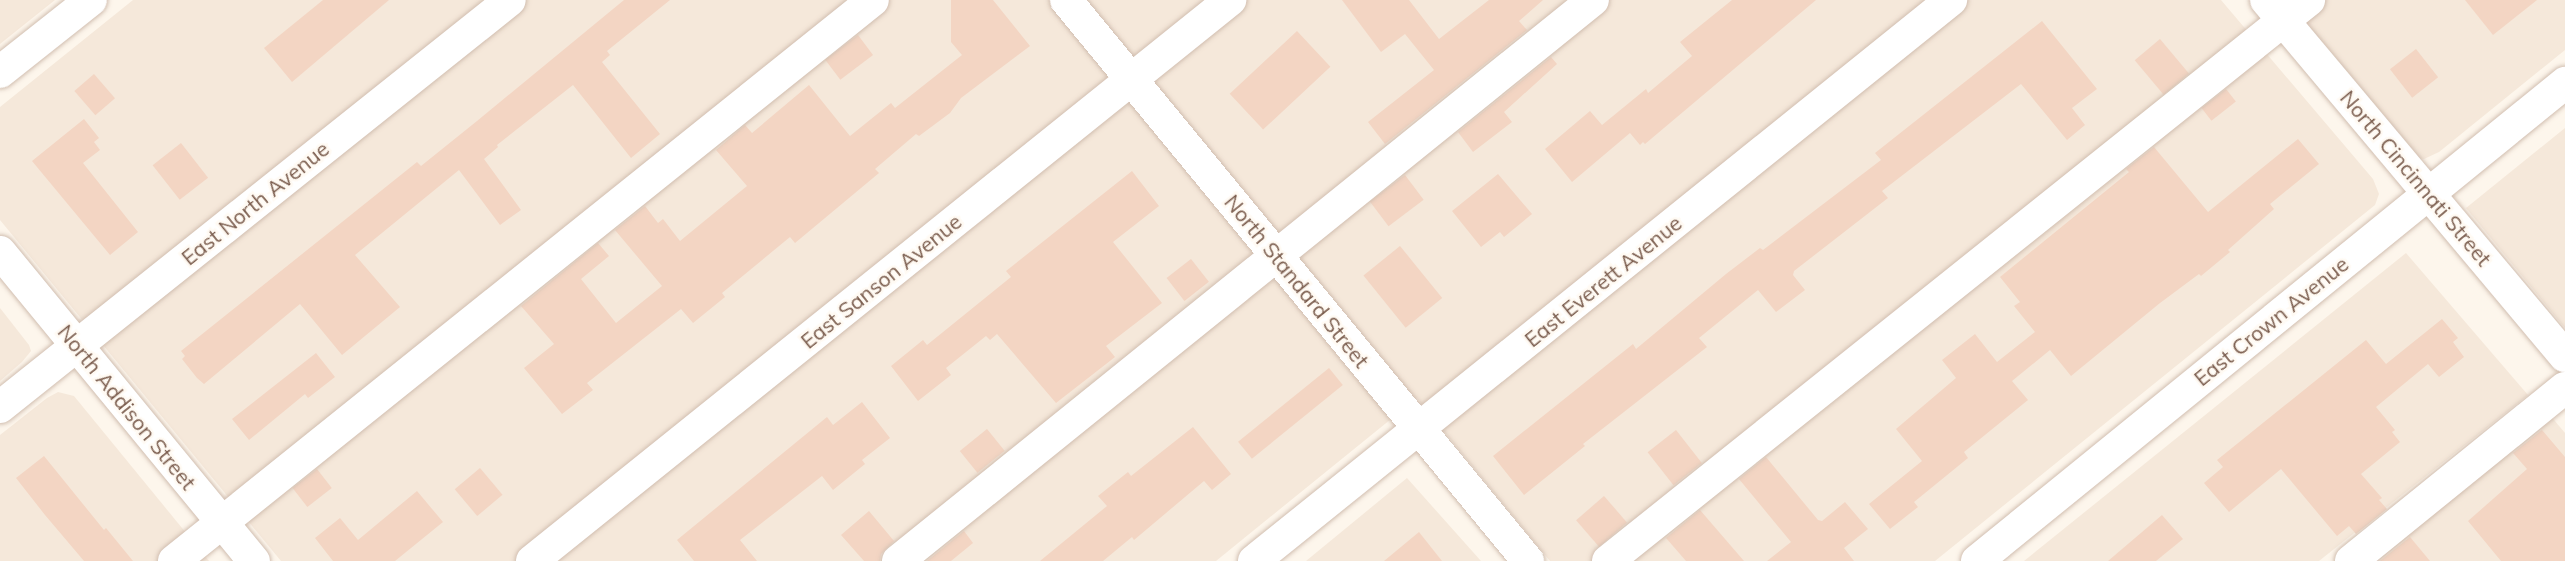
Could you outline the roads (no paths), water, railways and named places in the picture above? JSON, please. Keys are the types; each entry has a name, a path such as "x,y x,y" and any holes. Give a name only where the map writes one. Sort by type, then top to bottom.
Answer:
{"street":[{"path":"0,72 91,0"},
{"name":"East North Avenue","path":"0,407 510,0"},
{"path":"174,561 873,0"},
{"name":"North Standard Street","path":"1066,0 1528,561"},
{"name":"East Sanson Avenue","path":"532,561 1230,0"},
{"path":"898,561 1593,0"},
{"name":"East Everett Avenue","path":"1254,561 1951,0"},
{"path":"1608,561 2275,10 2309,0"},
{"name":"North Cincinnati Street","path":"2275,10 2565,357"},
{"name":"East Crown Avenue","path":"1977,561 2565,83"},
{"name":"North Addison Street","path":"0,252 254,561"},
{"path":"2351,561 2565,388"}]}
